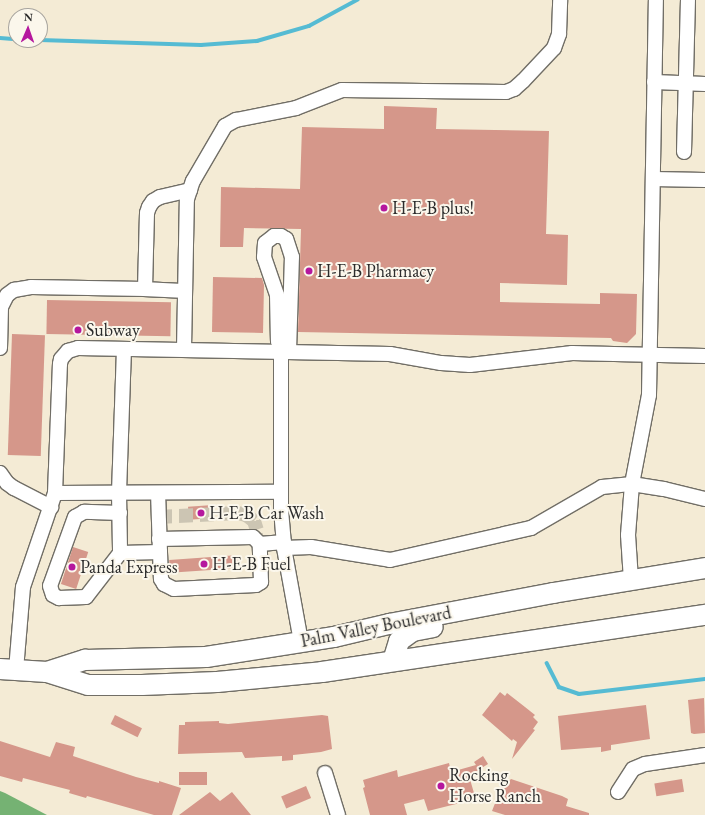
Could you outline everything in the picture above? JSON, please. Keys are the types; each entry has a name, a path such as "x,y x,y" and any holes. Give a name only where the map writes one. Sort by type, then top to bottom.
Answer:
{"highway":[{"name":"Palm Valley Boulevard","path":"47,672 85,660 206,657 301,642 553,593 705,568"},
{"path":"393,661 399,641 413,631 542,606 553,593"},
{"name":"Palm Valley Boulevard","path":"8,669 47,672 88,684 142,685 225,681 322,672 705,615"}],"lane":[{"path":"184,350 186,209 190,190 225,126 236,120 296,108 348,89 499,93 514,89 549,55 554,48 559,34 560,0"},
{"path":"631,580 628,535 632,484 648,395 650,354 656,0"},
{"path":"684,152 688,0"},
{"path":"654,82 705,84"},
{"path":"653,179 705,180"},
{"path":"145,289 147,213 149,207 153,201 160,197 190,190"},
{"path":"285,351 278,341 277,295 264,257 265,243 274,236 281,236 286,239 292,257 285,351 281,510 284,545 301,642"},
{"path":"0,348 1,307 7,295 14,290 31,288 145,289 185,291"},
{"path":"8,669 23,587 53,500 61,359 68,351 78,348 390,354 441,363 470,365 572,353 705,356"},
{"path":"120,513 84,512 75,517 50,586 53,595 59,598 86,597 120,553 120,513 119,493 124,349"},
{"path":"0,473 3,478 14,488 53,500 119,493 281,492"},
{"path":"260,544 311,547 390,560 531,528 602,487 632,484 664,488 705,499"},
{"path":"120,553 159,545 254,537 260,544 261,582 256,585 174,589 164,584 161,579 159,545 158,492"},
{"path":"618,792 633,769 645,764 705,755"},
{"path":"325,773 338,815"}],"green space":[{"path":"0,791 5,793 47,815 0,815"}],"building":[{"name":"H-E-B plus!","path":"384,106 437,108 436,129 549,131 546,234 568,235 567,285 500,283 500,302 600,304 600,293 637,294 636,334 627,343 613,341 611,338 298,332 301,229 244,228 243,247 220,247 221,187 300,189 302,127 384,129"},
{"path":"213,277 262,278 264,285 263,333 212,332"},
{"path":"47,300 171,302 170,336 46,334"},
{"path":"12,334 45,335 41,456 8,455"},
{"name":"H-E-B Car Wash","path":"213,505 214,518 189,520 188,507"},
{"name":"Panda Express","path":"73,547 88,552 76,589 61,584"},
{"name":"H-E-B Fuel","path":"239,555 240,568 170,573 169,560"},
{"path":"500,692 505,696 507,693 525,707 535,715 533,717 538,722 533,729 535,730 512,759 517,742 513,739 512,741 482,715"},
{"path":"704,698 705,733 694,734 691,733 688,700"},
{"path":"646,705 650,739 611,745 611,750 601,752 601,747 561,750 558,716"},
{"path":"115,715 142,728 138,737 111,724"},
{"path":"322,715 328,716 332,749 321,752 293,755 293,760 282,761 282,756 245,758 242,752 178,754 179,725 185,725 185,722 219,721 219,723 228,724"},
{"path":"0,741 50,757 56,742 75,747 73,756 136,777 159,783 159,781 181,788 172,815 154,815 87,796 86,798 69,793 70,790 23,778 22,782 0,776"},
{"path":"483,756 488,764 469,776 474,793 472,800 428,811 424,799 404,804 407,815 370,815 363,788 365,787 363,780 397,770 398,777 449,763 451,772 476,765 474,762"},
{"path":"179,772 207,772 207,785 179,785"},
{"path":"505,778 562,796 568,799 566,806 589,813 589,815 505,815 492,811"},
{"path":"682,779 684,792 656,796 654,783"},
{"path":"306,786 311,798 286,809 281,797"},
{"path":"210,792 220,801 232,792 251,815 179,815"}],"waterway":[{"path":"48,40 201,45 257,41 309,26 357,0"},
{"path":"0,38 8,38"},
{"path":"547,663 559,687 579,694 705,679"}],"tunnel":[{"path":"158,517 238,513 246,515 254,521 257,530 253,537"}],"place":[{"name":"H-E-B plus!","path":"384,208"},
{"name":"H-E-B Pharmacy","path":"309,271"},
{"name":"Subway","path":"78,330"},
{"name":"H-E-B Car Wash","path":"201,513"},
{"name":"H-E-B Fuel","path":"204,564"},
{"name":"Panda Express","path":"72,567"},
{"name":"Rocking Horse Ranch","path":"441,786"}]}
